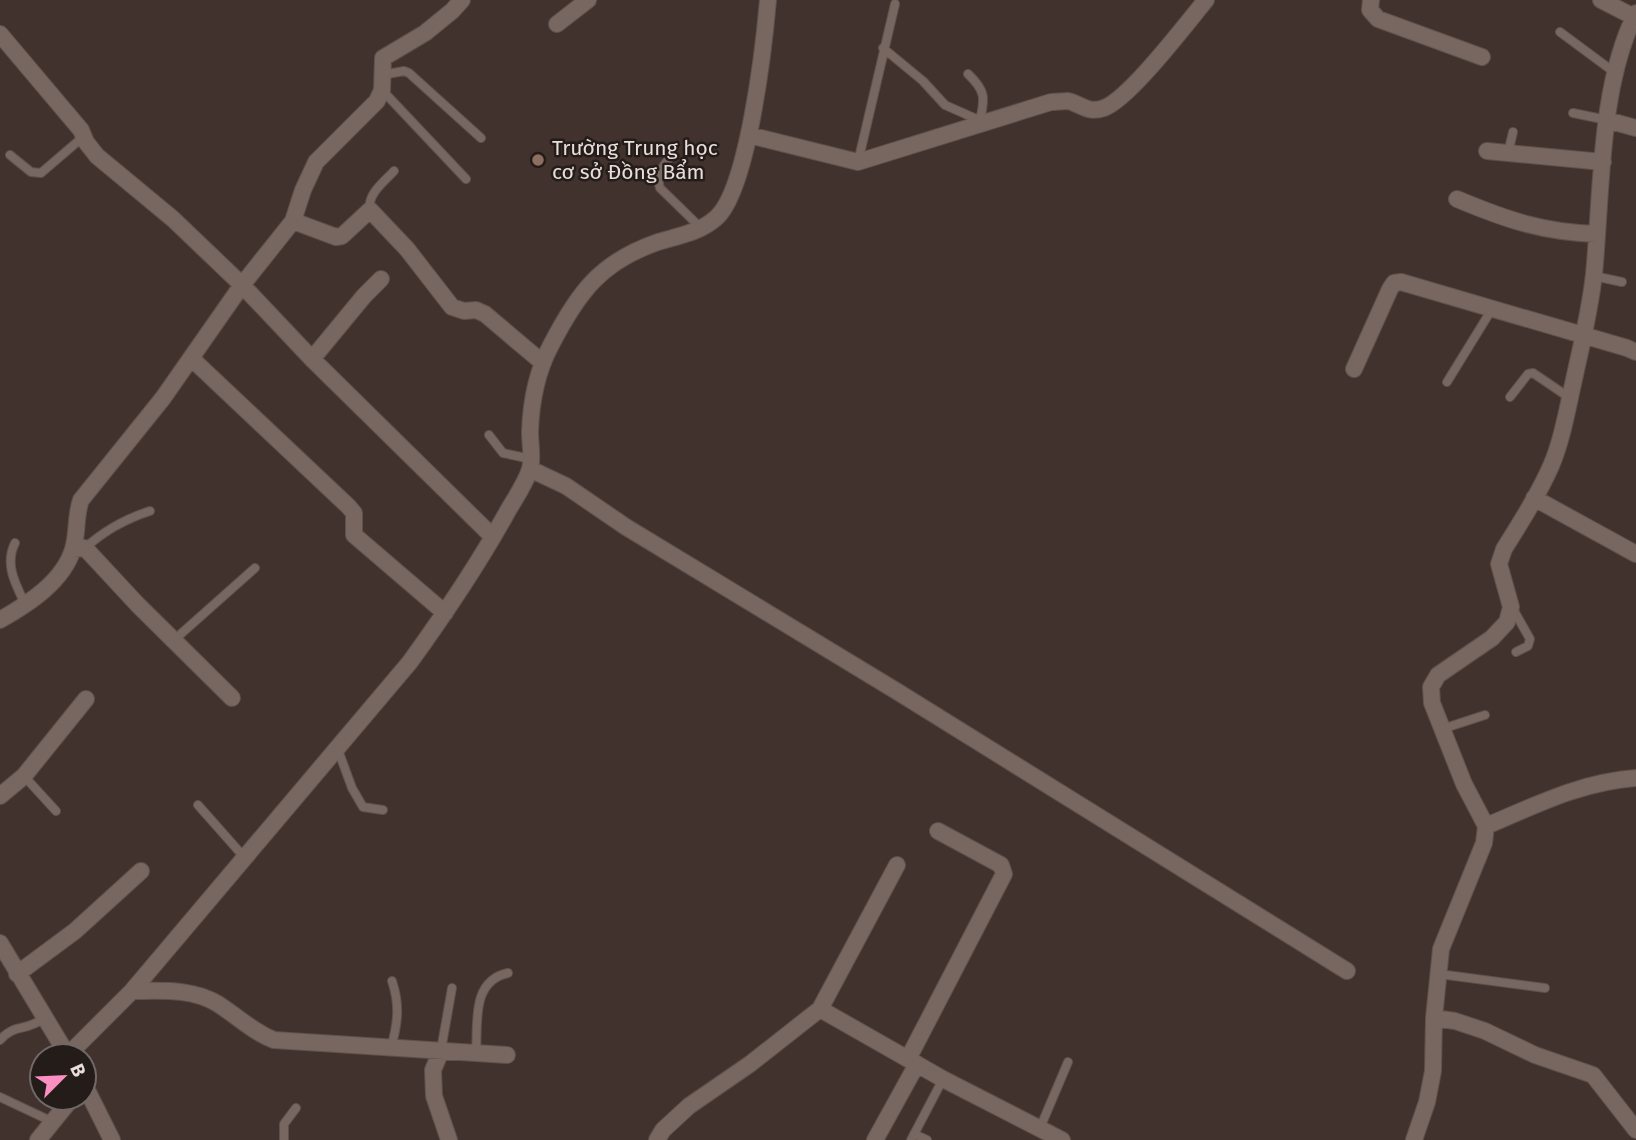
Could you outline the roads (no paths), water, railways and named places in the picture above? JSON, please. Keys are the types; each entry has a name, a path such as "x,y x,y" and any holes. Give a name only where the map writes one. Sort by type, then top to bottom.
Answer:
{"street":[{"path":"0,621 26,606 49,586 79,549 77,512 81,500 163,397 242,285 293,221 316,162 377,101 382,83 383,58 425,33 453,11 462,0"},
{"path":"557,24 588,0"},
{"path":"82,1042 132,991 410,662 445,613 493,537 531,464 532,402 543,363 579,299 606,268 629,254 701,228 715,220 726,207 735,187 749,135 768,0"},
{"path":"749,135 858,162 1051,102 1069,102 1084,110 1104,108 1121,97 1137,81 1206,0"},
{"path":"1371,0 1370,10 1378,19 1482,57"},
{"path":"1414,1140 1427,1102 1433,1071 1434,1018 1441,949 1484,843 1486,826 1471,799 1432,704 1431,687 1438,675 1492,638 1507,622 1511,607 1499,564 1504,549 1552,465 1570,398 1594,276 1607,120 1614,72 1635,15 1601,0"},
{"path":"0,34 81,130 97,156 173,219 242,285 312,359 493,537"},
{"path":"1607,120 1636,128"},
{"path":"1487,151 1604,162"},
{"path":"1457,199 1497,216 1533,227 1563,233 1597,234"},
{"path":"293,221 336,237 342,236 370,210 407,249 452,307 485,314 543,363"},
{"path":"312,359 381,279"},
{"path":"1354,369 1394,283 1401,282 1636,352"},
{"path":"191,358 348,506 355,516 354,534 445,613"},
{"path":"531,464 731,593 898,692 1347,971"},
{"path":"1534,498 1636,554"},
{"path":"79,549 232,698"},
{"path":"0,796 24,776 86,699"},
{"path":"1486,826 1576,789 1605,780 1636,778"},
{"path":"876,1140 1004,874 1001,865 939,831"},
{"path":"657,1140 663,1130 689,1106 820,1009 897,865"},
{"path":"17,974 83,925 141,871"},
{"path":"0,943 59,1042"},
{"path":"132,991 185,992 203,997 218,1004 260,1035 274,1040 507,1055"},
{"path":"820,1009 943,1079 1062,1140"},
{"path":"1434,1018 1455,1021 1485,1031 1535,1055 1593,1075 1636,1130"},
{"path":"441,1051 433,1070 434,1096 449,1140"},
{"path":"38,1140 61,1112"},
{"path":"98,1112 112,1140"}],"lane":[{"path":"858,162 895,4"},
{"path":"1560,32 1614,72"},
{"path":"883,48 923,81 945,106 983,122 983,93 968,74"},
{"path":"466,179 382,83 404,71 409,73 481,138"},
{"path":"1573,113 1607,120"},
{"path":"1508,153 1513,132"},
{"path":"10,155 31,172 41,173 83,137"},
{"path":"673,153 661,169 658,182 660,188 701,228"},
{"path":"370,210 368,201 371,195 394,170"},
{"path":"1594,276 1622,282"},
{"path":"1447,382 1492,309"},
{"path":"1510,397 1528,374 1533,373 1570,398"},
{"path":"489,435 503,453 531,464"},
{"path":"79,549 114,526 150,511"},
{"path":"15,543 9,554 11,571 26,606"},
{"path":"174,640 256,568"},
{"path":"1511,607 1530,639 1528,646 1516,652"},
{"path":"1442,729 1485,715"},
{"path":"337,747 357,800 363,807 383,810"},
{"path":"24,776 56,811"},
{"path":"198,805 244,857"},
{"path":"476,1053 482,990 490,980 508,973"},
{"path":"1438,974 1545,988"},
{"path":"391,1048 399,1012 398,997 392,981"},
{"path":"441,1051 452,988"},
{"path":"0,1040 11,1029 33,1026 44,1018"},
{"path":"1040,1128 1068,1062"},
{"path":"927,1140 913,1137 943,1079"},
{"path":"0,1097 53,1122"},
{"path":"284,1140 284,1124 296,1108"}],"place":[{"name":"Trường Trung học cơ sở Đồng Bẩm","path":"538,160"}]}
